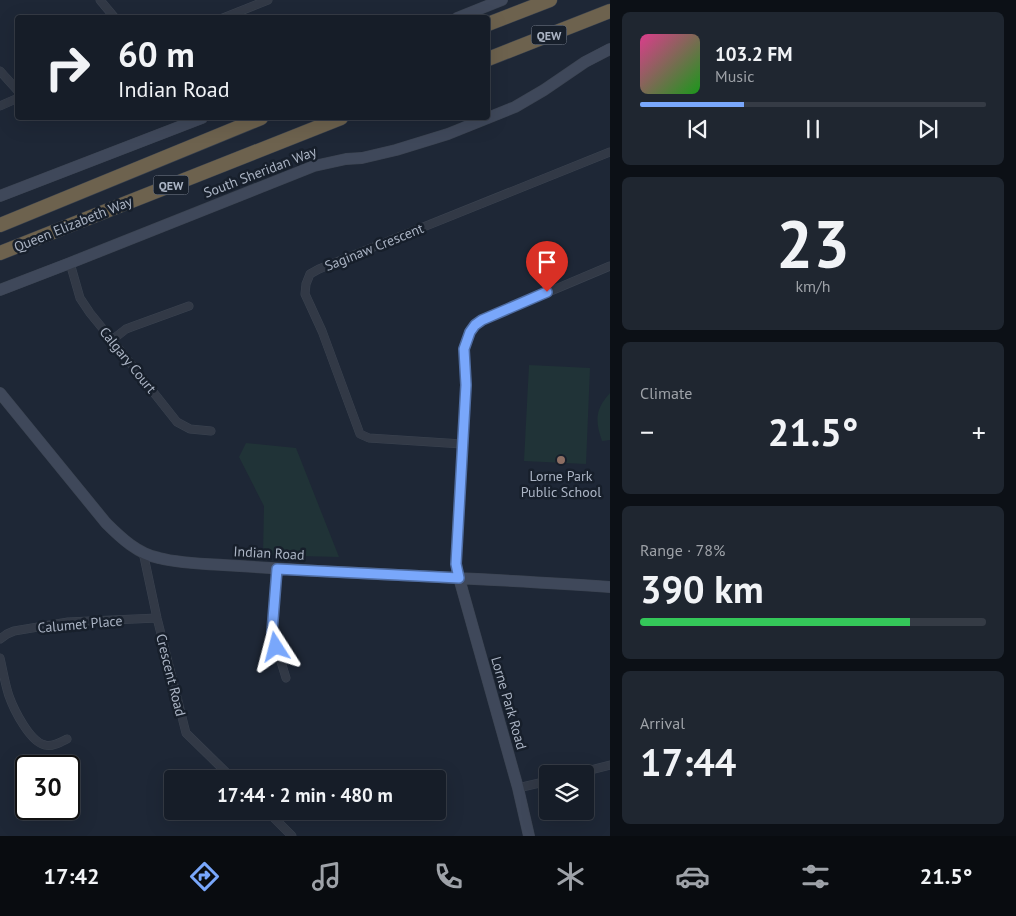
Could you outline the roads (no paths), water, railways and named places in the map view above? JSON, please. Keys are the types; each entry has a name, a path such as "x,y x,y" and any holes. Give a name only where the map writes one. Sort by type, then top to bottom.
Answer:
{"highway":[{"name":"QEW","path":"490,23 550,0"},
{"name":"QEW","path":"490,58 610,11"},
{"name":"Queen Elizabeth Way","path":"0,224 256,120"},
{"name":"Queen Elizabeth Way","path":"0,253 336,120"}],"street":[{"path":"100,0 112,15"},
{"path":"464,15 502,0"},
{"path":"230,15 262,1"},
{"name":"South Sheridan Way","path":"490,116 515,106 544,90 585,62 610,49"},
{"path":"0,71 15,88"},
{"path":"0,106 15,99"},
{"path":"0,196 197,120"},
{"name":"South Sheridan Way","path":"0,290 314,166 396,150 448,134 482,120"},
{"name":"Saginaw Crescent","path":"462,444 369,438 360,434 322,331 305,294 310,274 610,152"},
{"name":"Calgary Court","path":"70,263 80,298 90,313 178,422 190,429 212,431"},
{"path":"459,578 456,564 466,385 464,349 466,341 475,325 482,320 610,266"},
{"path":"112,340 134,326 189,306"},
{"name":"Indian Road","path":"0,393 106,523 120,536 143,552 158,558 193,563 277,569 610,587"},
{"name":"Crescent Road","path":"143,552 157,618 186,733 224,770"},
{"path":"277,569 272,632 286,678"},
{"name":"Lorne Park Road","path":"459,578 518,788 529,836"},
{"name":"Calumet Place","path":"2,635 14,631 68,622 157,618"},
{"path":"0,658 9,697 25,730 44,746 52,746 67,739"},
{"path":"594,769 610,765"},
{"path":"518,788 539,783"},
{"path":"276,820 292,836"}],"place":[{"name":"Lorne Park Public School","path":"561,460"}]}
